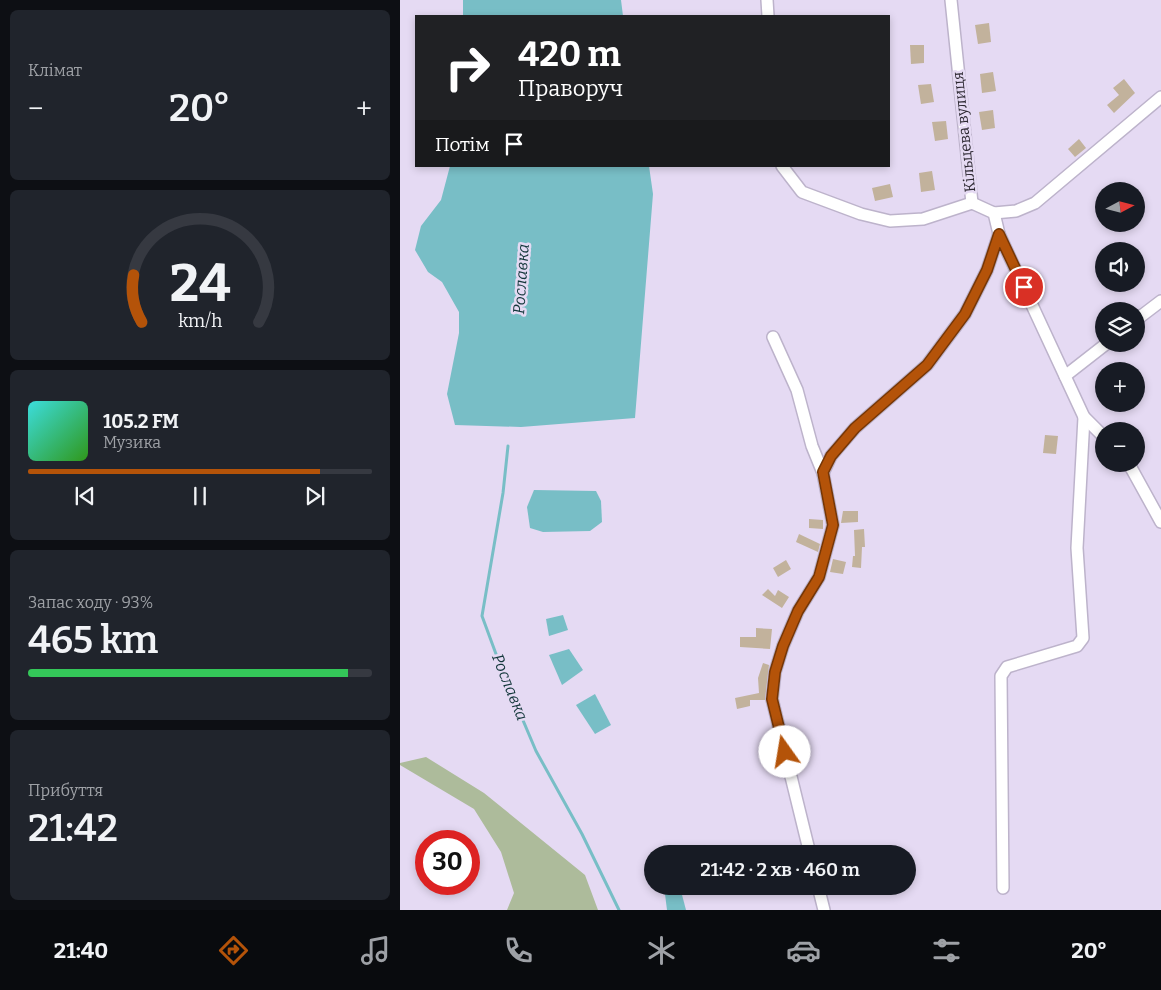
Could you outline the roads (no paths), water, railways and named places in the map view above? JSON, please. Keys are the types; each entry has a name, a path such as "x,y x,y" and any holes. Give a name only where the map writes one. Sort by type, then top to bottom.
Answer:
{"street":[{"path":"767,0 768,15"},
{"name":"Кільцева вулиця","path":"783,167 802,192 861,214 890,221 923,219 972,203 951,0"},
{"path":"972,203 994,213 1016,211 1035,203 1161,97"},
{"path":"994,213 999,234 1084,417 1095,428"},
{"path":"823,472 831,456 855,428 927,365 965,314 987,270 999,234"},
{"path":"1145,313 1161,300"},
{"path":"773,337 797,390 812,446 823,472 833,525 819,577 798,611 783,646 775,672 772,699 808,845"},
{"path":"1065,376 1096,352"},
{"path":"1003,888 1001,676 1007,667 1077,646 1083,638 1078,548 1084,417"},
{"path":"1133,472 1161,522"},
{"path":"820,895 824,910"}],"water":[{"path":"463,0 621,0 623,15 463,15"},
{"path":"450,167 649,167 653,194 635,418 521,427 455,425 447,394 459,333 459,312 442,282 428,272 415,250 421,226 441,200"},
{"path":"534,490 596,491 601,501 602,522 590,531 543,532 530,528 527,507"},
{"path":"563,615 568,630 549,636 546,619"},
{"path":"569,649 583,670 562,685 549,655"},
{"path":"595,694 611,725 595,734 576,705"},
{"path":"665,895 682,895 686,910 667,910"}],"waterway":[{"name":"Рославка","path":"508,446 503,493 482,616 503,673 536,751 582,834 619,910"}]}
